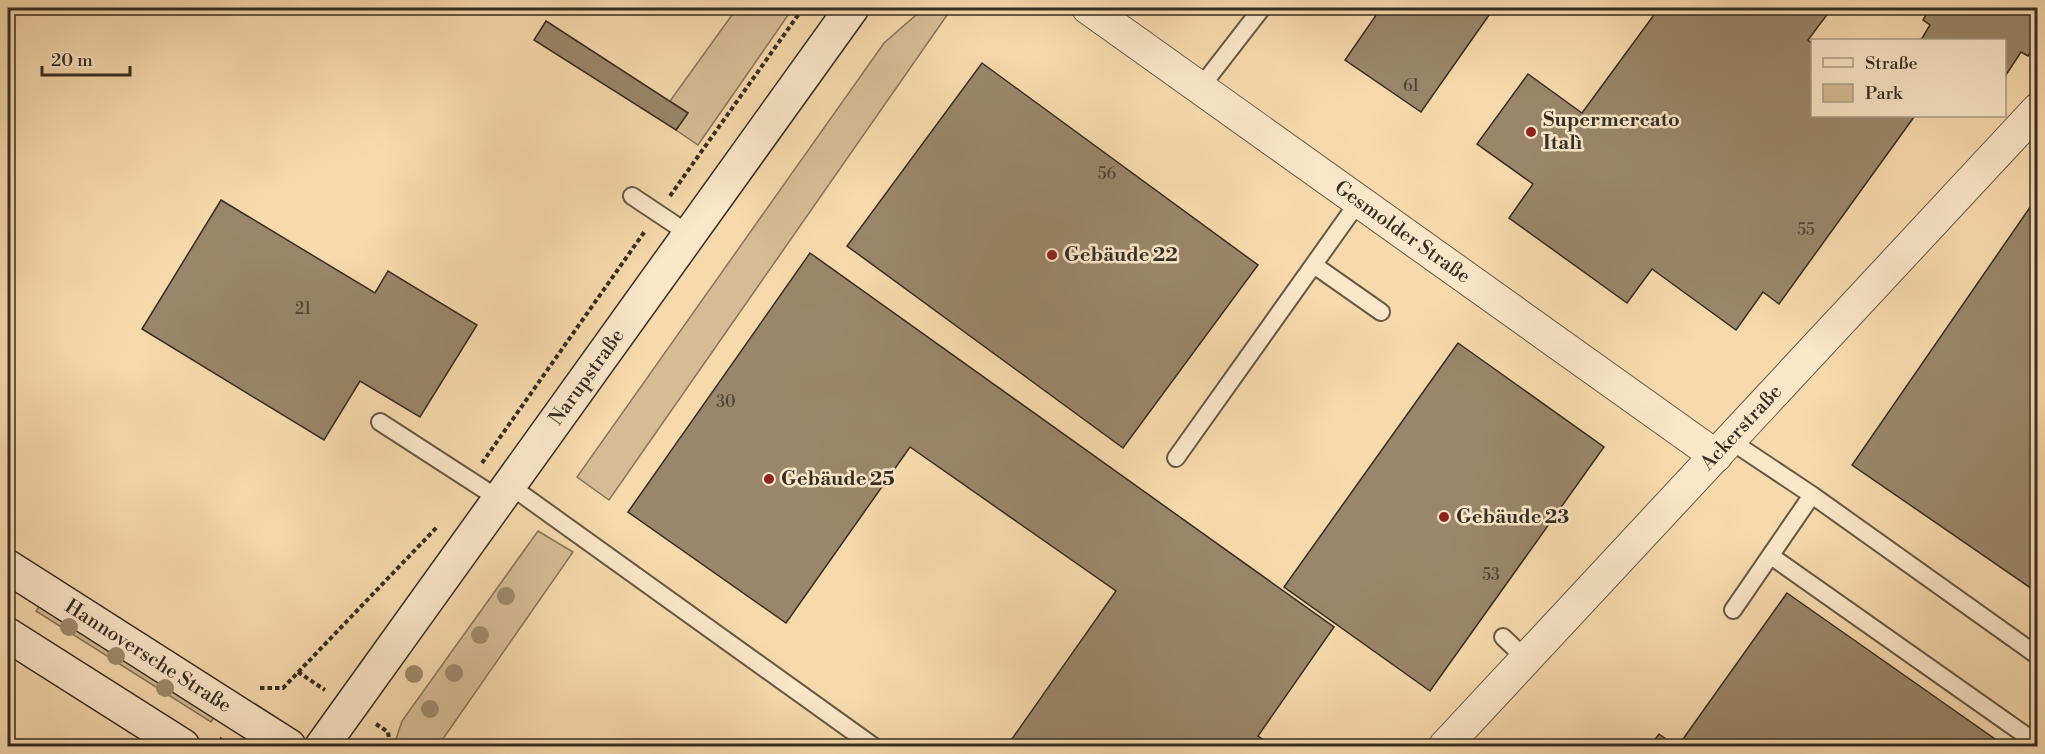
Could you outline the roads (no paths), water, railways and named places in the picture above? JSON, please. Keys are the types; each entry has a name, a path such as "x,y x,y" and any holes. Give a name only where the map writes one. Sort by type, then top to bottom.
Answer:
{"street":[{"name":"Narupstraße","path":"322,747 852,8"},
{"name":"Gesmolder Straße","path":"1088,8 1359,201 1723,449"},
{"name":"Ackerstraße","path":"1445,747 2037,109"},
{"name":"Hannoversche Straße","path":"8,567 289,747"},
{"path":"8,634 183,747"}],"lane":[{"path":"1200,87 1262,8"},
{"path":"632,196 689,234"},
{"path":"1176,458 1359,201"},
{"path":"1314,265 1381,312"},
{"path":"380,422 471,480 504,492 873,747"},
{"path":"1723,449 1812,495 2037,656"},
{"path":"1733,610 1812,495"},
{"path":"1771,556 2037,744"},
{"path":"1503,636 1526,659"}],"place":[{"name":"Supermercato Italì","path":"1531,132"},
{"name":"Gebäude 22","path":"1052,255"},
{"name":"Gebäude 25","path":"769,479"},
{"name":"Gebäude 23","path":"1444,517"}]}
